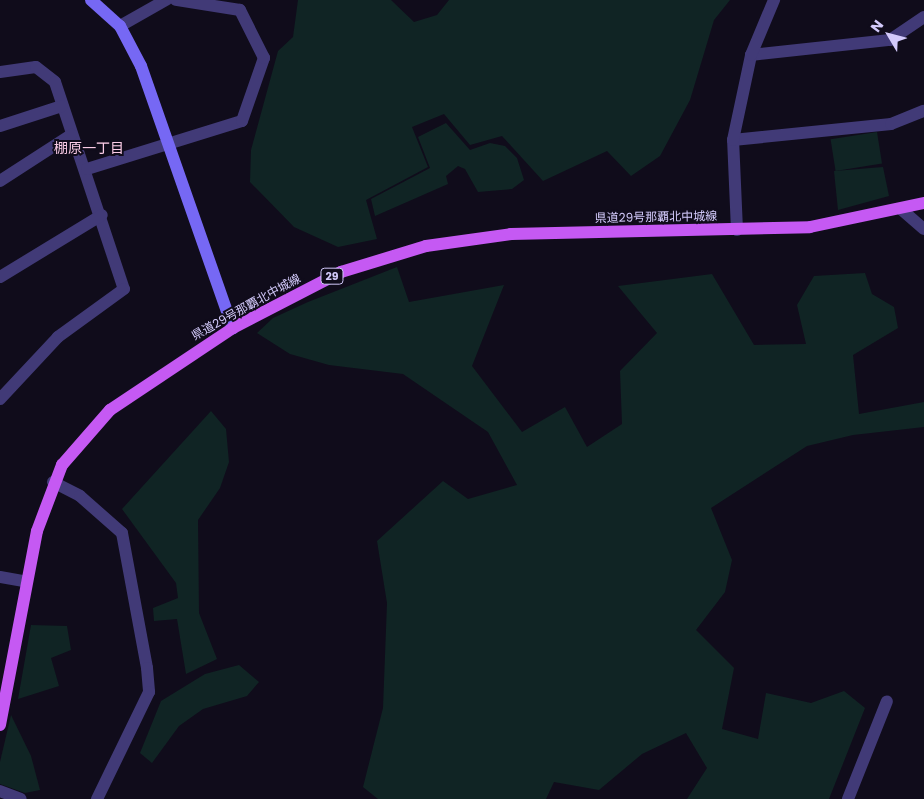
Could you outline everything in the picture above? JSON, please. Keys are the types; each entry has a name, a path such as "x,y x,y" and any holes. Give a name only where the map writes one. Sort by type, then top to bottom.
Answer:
{"main road":[{"name":"県道29号那覇北中城線","path":"0,725 27,582 53,482 81,439 110,410 233,328 341,272 426,246 511,234 737,230 836,224 902,210 924,203"}],"street":[{"path":"91,0 120,26 142,66 233,328"},
{"path":"120,26 166,0"},
{"path":"87,169 242,120 264,58 240,10 176,0"},
{"path":"737,230 733,140 751,55 774,0"},
{"path":"751,55 890,40 924,17"},
{"path":"0,72 20,67 47,73 62,106 71,135 87,169 124,289 58,337 0,399"},
{"path":"0,126 62,106"},
{"path":"733,140 891,124 924,111"},
{"path":"0,181 71,135"},
{"path":"902,210 924,229"},
{"path":"0,277 102,215"},
{"path":"53,482 80,496 122,533 147,668 149,692 97,799"},
{"path":"0,577 27,582"},
{"path":"848,799 887,701"},
{"path":"0,791 21,799"}],"green space":[{"path":"298,0 391,0 414,22 437,15 449,0 730,0 714,20 690,100 660,156 631,176 607,151 543,181 502,136 470,145 444,114 412,127 428,167 366,200 377,239 338,247 294,227 250,182 251,150 278,51 293,37"},
{"path":"446,123 470,150 490,143 505,146 517,158 524,180 512,189 478,192 465,169 458,166 446,176 448,184 375,216 371,199 430,168 418,137"},
{"path":"877,132 882,164 836,171 831,139"},
{"path":"883,167 889,196 838,210 834,171"},
{"path":"397,267 409,302 504,285 472,366 522,432 565,407 587,447 622,424 620,371 657,333 618,286 712,274 754,345 806,344 797,305 814,276 865,273 872,294 894,307 898,328 853,355 859,414 924,402 924,427 853,435 807,446 711,508 732,560 725,592 696,630 734,668 722,729 758,739 766,693 811,703 844,691 865,708 829,799 687,799 707,768 686,733 642,754 599,790 554,782 546,799 378,799 363,787 383,708 387,603 377,541 443,481 468,499 517,485 488,432 403,374 329,365 290,354 257,333 273,318"},
{"path":"211,411 226,429 229,462 220,488 198,520 199,613 217,659 186,674 177,619 154,621 153,608 178,598 176,583 122,509"},
{"path":"31,625 67,626 71,650 51,658 59,686 18,699"},
{"path":"239,665 259,682 247,696 203,709 179,726 152,763 140,753 161,701 205,674"},
{"path":"11,715 31,756 40,790 25,793 0,784 0,762"}],"district":[{"name":"棚原一丁目","path":"89,148"}]}
